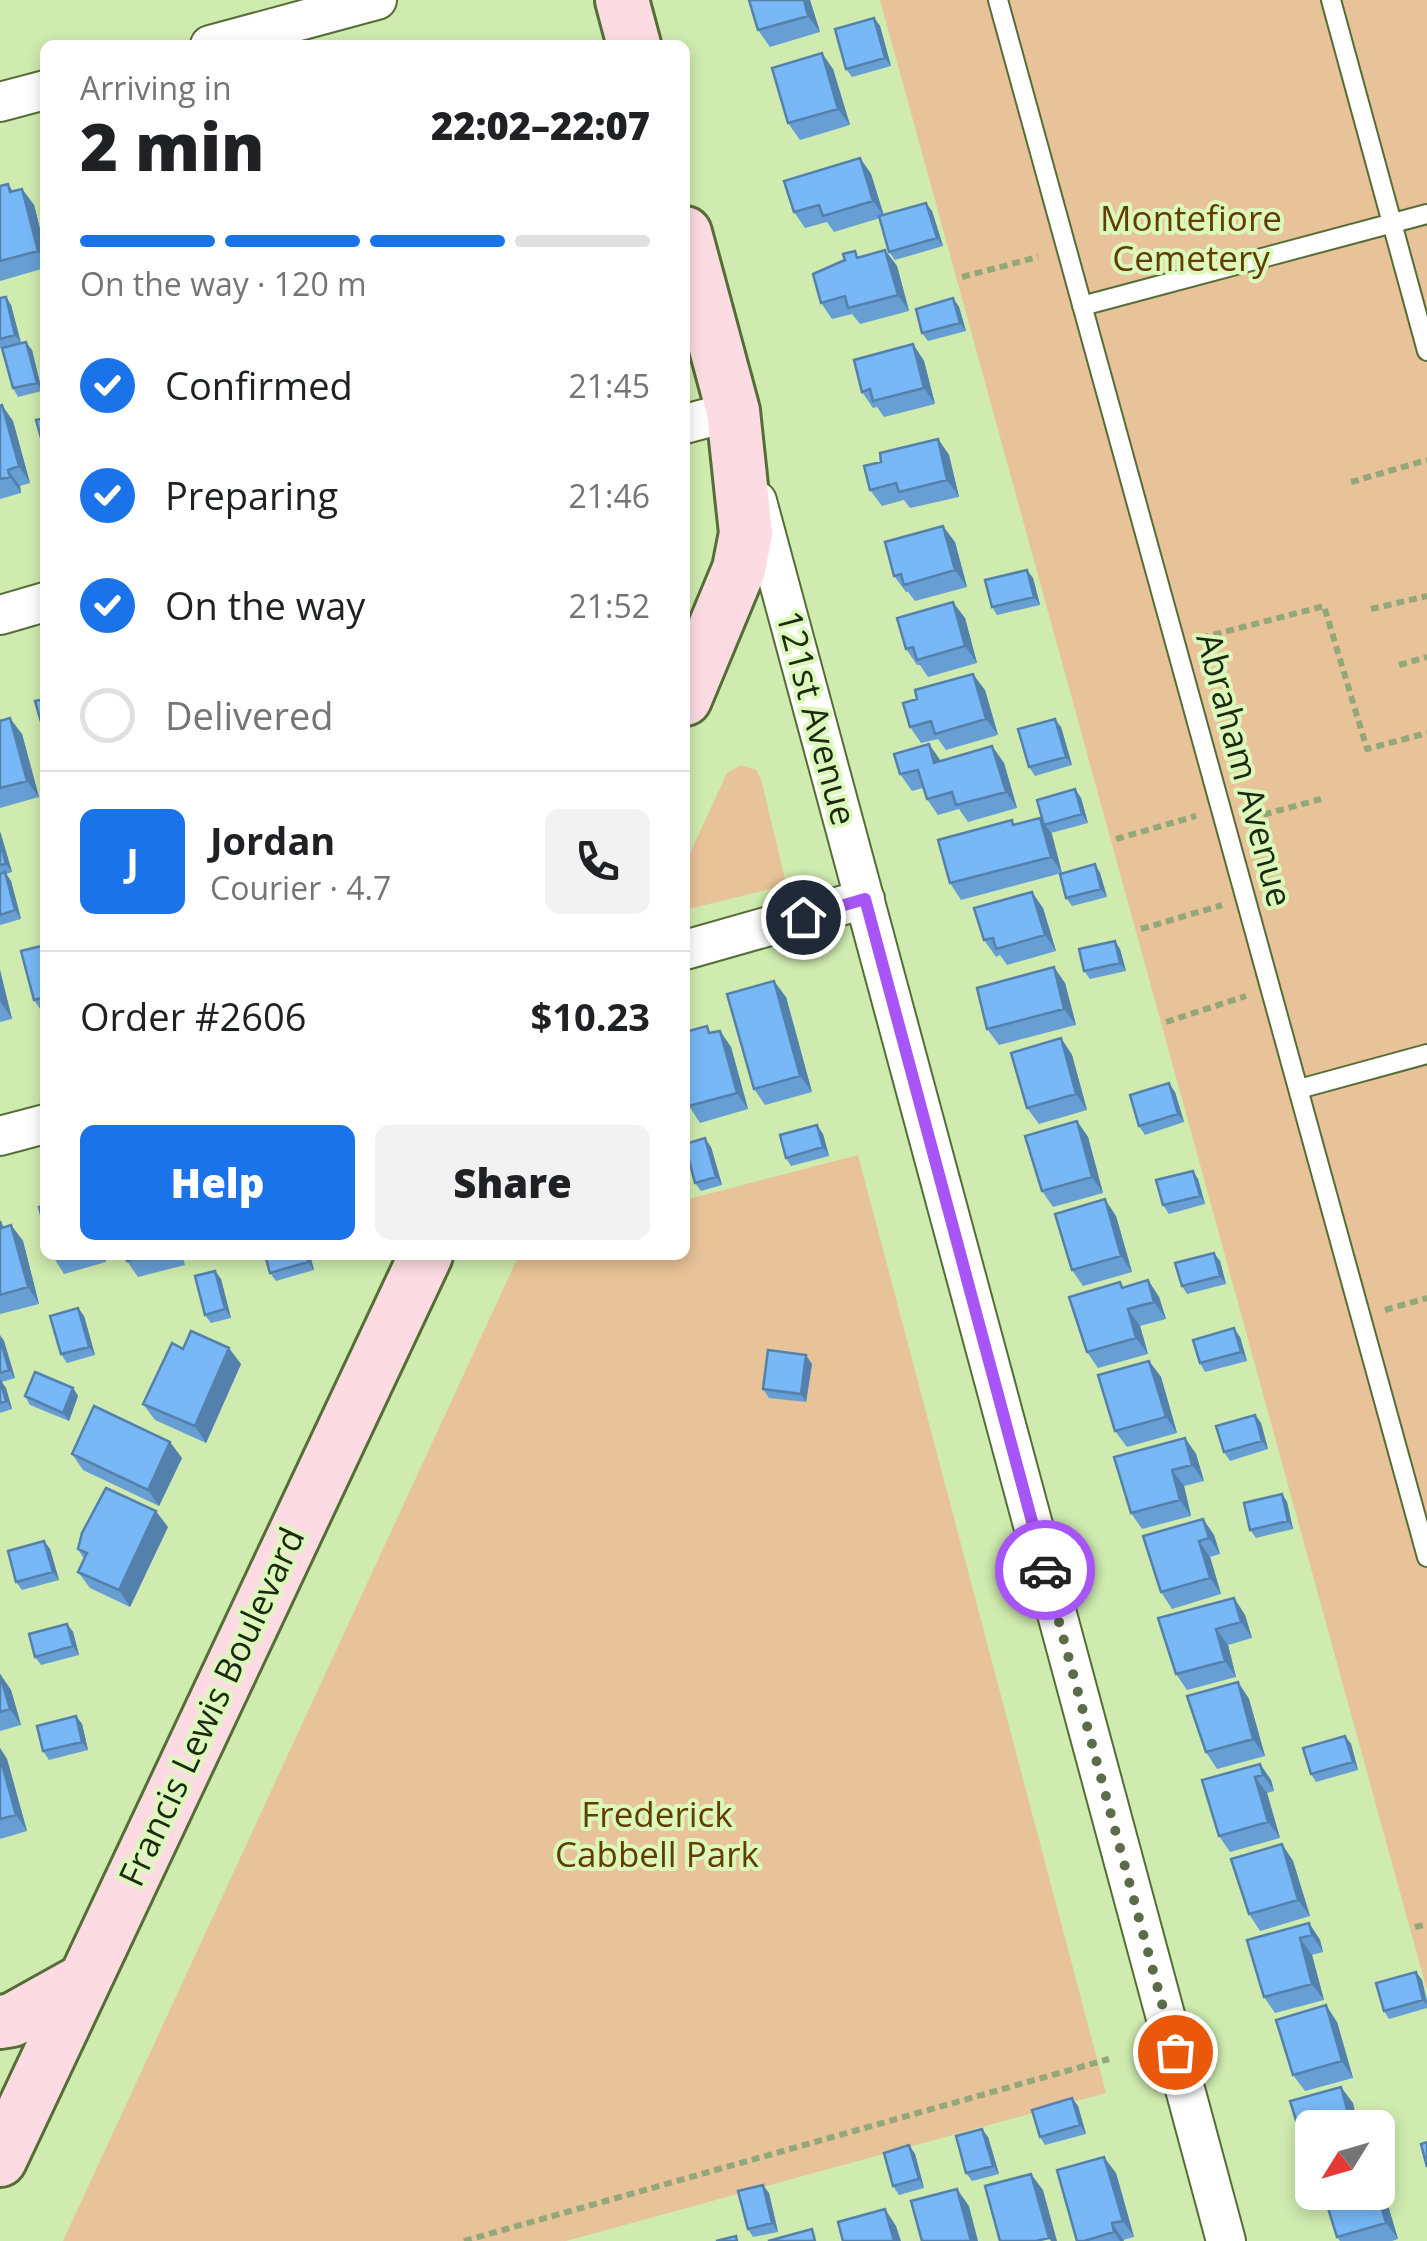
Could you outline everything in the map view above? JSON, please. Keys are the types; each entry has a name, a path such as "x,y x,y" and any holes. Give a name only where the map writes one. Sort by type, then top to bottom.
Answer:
{"main road":[{"path":"622,0 633,40"},
{"path":"690,272 709,418 746,533 739,569 690,687"},
{"name":"Francis Lewis Boulevard","path":"0,2160 424,1260"},
{"path":"0,2022 12,2020 82,1982"}],"street":[{"path":"228,40 376,0"},
{"path":"0,102 40,91"},
{"name":"121st Avenue","path":"709,418 865,899 1226,2241"},
{"path":"0,614 40,603"},
{"path":"690,949 865,899"},
{"path":"0,1136 40,1125"}],"lane":[{"name":"Abraham Avenue","path":"998,0 1427,1557"},
{"path":"1330,0 1427,350"},
{"path":"1082,306 1427,214"},
{"path":"1299,1090 1427,1054"}],"path":[{"path":"962,277 1066,249"},
{"path":"1351,482 1427,460"},
{"path":"1371,610 1427,596"},
{"path":"1176,644 1324,606 1368,748 1427,732"},
{"path":"1399,665 1427,656"},
{"path":"1116,840 1321,799"},
{"path":"1142,929 1246,898"},
{"path":"1166,1022 1271,988"},
{"path":"1361,1316 1427,1298"},
{"path":"1415,1927 1427,1924"},
{"path":"464,2241 1108,2059"}],"green space":[{"name":"Montefiore Cemetery","path":"880,0 1427,0 1427,1990 1409,1925"},
{"path":"741,765 756,770 761,779 785,879 774,888 690,909 690,853 727,773"},
{"name":"Frederick Cabbell Park","path":"858,1155 1106,2093 566,2241 63,2241 517,1260 690,1260 690,1199"}],"building":[{"path":"749,0 804,0 808,16 758,30"},
{"path":"874,18 885,58 846,69 835,29"},
{"path":"822,53 838,109 788,123 772,68"},
{"path":"860,158 873,201 823,216 819,205 794,212 784,181"},
{"path":"8,184 10,192 22,189 38,251 0,261 0,186"},
{"path":"926,203 937,238 889,252 879,216"},
{"path":"885,250 898,295 848,308 845,296 821,303 813,274 845,260 843,254 855,251 857,258"},
{"path":"6,297 15,335 0,339 0,298"},
{"path":"953,298 960,323 922,333 916,309"},
{"path":"26,342 37,383 13,388 2,348"},
{"path":"913,344 924,388 873,401 870,389 862,392 854,360"},
{"path":"0,406 19,466 8,470 10,477 0,479"},
{"path":"938,439 947,480 899,492 896,483 870,490 864,466 881,462 880,453"},
{"path":"943,526 955,570 904,585 901,574 894,576 885,542"},
{"path":"1027,570 1034,597 992,607 985,580"},
{"path":"953,602 965,646 917,660 913,647 906,649 897,618"},
{"path":"973,674 986,719 935,734 931,721 910,727 903,703 917,699 915,690"},
{"path":"10,718 27,781 0,788 0,721"},
{"path":"1055,719 1066,757 1029,767 1018,729"},
{"path":"929,744 934,763 992,746 1006,792 956,805 952,792 927,799 918,770 900,774 894,754"},
{"path":"1075,789 1082,814 1044,825 1037,800"},
{"path":"1040,818 1051,857 950,883 938,840 1012,820 1013,825"},
{"path":"0,842 6,864 0,865"},
{"path":"1095,864 1101,889 1066,898 1060,874"},
{"path":"5,872 15,910 0,915 0,874"},
{"path":"1032,892 1045,935 996,949 993,938 984,940 974,908"},
{"path":"1115,941 1120,963 1084,971 1079,949"},
{"path":"40,946 40,998 34,1000 21,951"},
{"path":"1054,967 1064,1009 987,1029 977,988"},
{"path":"774,981 800,1076 754,1089 727,994"},
{"path":"707,1026 709,1033 720,1031 737,1093 690,1106 690,1031"},
{"path":"1061,1038 1076,1094 1027,1108 1011,1053"},
{"path":"1169,1083 1178,1114 1139,1126 1130,1095"},
{"path":"1077,1121 1092,1177 1042,1191 1025,1136"},
{"path":"817,1125 823,1147 786,1158 780,1135"},
{"path":"705,1138 716,1177 695,1183 690,1142"},
{"path":"1193,1171 1200,1196 1163,1205 1156,1180"},
{"path":"1105,1199 1121,1256 1072,1270 1055,1214"},
{"path":"0,1221 2,1228 11,1225 28,1287 0,1295"},
{"path":"1214,1253 1220,1276 1182,1286 1175,1263"},
{"path":"266,1260 307,1260 308,1262 270,1273"},
{"path":"215,1271 225,1309 205,1315 195,1276"},
{"path":"1148,1280 1154,1302 1128,1309 1136,1338 1087,1352 1069,1297 1120,1282 1122,1288"},
{"path":"78,1308 89,1347 61,1354 50,1316"},
{"path":"1234,1328 1241,1352 1200,1363 1193,1340"},
{"path":"191,1331 229,1348 195,1426 143,1404 172,1343 183,1349"},
{"path":"0,1339 9,1370 0,1373"},
{"path":"768,1350 806,1355 801,1394 763,1389"},
{"path":"1149,1361 1166,1417 1115,1431 1098,1375"},
{"path":"35,1372 73,1388 63,1413 25,1396"},
{"path":"0,1380 6,1401 0,1403"},
{"path":"94,1406 170,1442 148,1490 72,1454"},
{"path":"1255,1415 1262,1441 1224,1452 1216,1426"},
{"path":"1185,1438 1192,1465 1172,1470 1180,1500 1131,1513 1114,1457"},
{"path":"106,1488 156,1511 119,1590 78,1572 87,1553 78,1549 82,1533"},
{"path":"1282,1494 1288,1521 1250,1530 1244,1503"},
{"path":"1203,1519 1209,1538 1199,1541 1210,1578 1161,1592 1143,1536"},
{"path":"44,1541 53,1572 16,1582 8,1551"},
{"path":"1234,1598 1241,1622 1216,1629 1225,1661 1176,1674 1158,1618"},
{"path":"67,1624 73,1646 35,1657 29,1634"},
{"path":"0,1675 10,1709 0,1712"},
{"path":"1238,1682 1253,1739 1206,1752 1187,1696"},
{"path":"76,1716 82,1742 43,1751 37,1726"},
{"path":"1345,1736 1353,1762 1311,1774 1303,1748"},
{"path":"0,1757 16,1815 0,1819"},
{"path":"1260,1764 1263,1775 1255,1777 1268,1822 1219,1836 1202,1780"},
{"path":"1282,1844 1298,1900 1249,1914 1231,1859"},
{"path":"1309,1923 1312,1935 1300,1938 1312,1984 1264,1997 1247,1940"},
{"path":"1416,1972 1423,2000 1384,2011 1376,1983"},
{"path":"1326,2005 1342,2061 1293,2075 1276,2020"},
{"path":"1341,2087 1347,2110 1295,2110 1295,2117 1290,2101"},
{"path":"1072,2098 1080,2125 1040,2137 1032,2110"},
{"path":"982,2129 993,2166 966,2173 956,2136"},
{"path":"1427,2142 1427,2167 1421,2144"},
{"path":"909,2145 919,2179 893,2186 884,2153"},
{"path":"1104,2157 1123,2221 1112,2223 1114,2232 1077,2241 1057,2170"},
{"path":"1031,2174 1049,2238 1000,2241 985,2186"},
{"path":"763,2185 772,2223 748,2229 738,2191"},
{"path":"957,2189 971,2241 922,2241 911,2201"},
{"path":"885,2209 894,2241 843,2241 838,2222"},
{"path":"1329,2210 1382,2210 1386,2223 1337,2237"},
{"path":"812,2229 815,2241 768,2241"}],"way so far":[{"path":"1045,1570 1175,2052"}],"route":[{"path":"803,917 865,899 1045,1570"}]}
